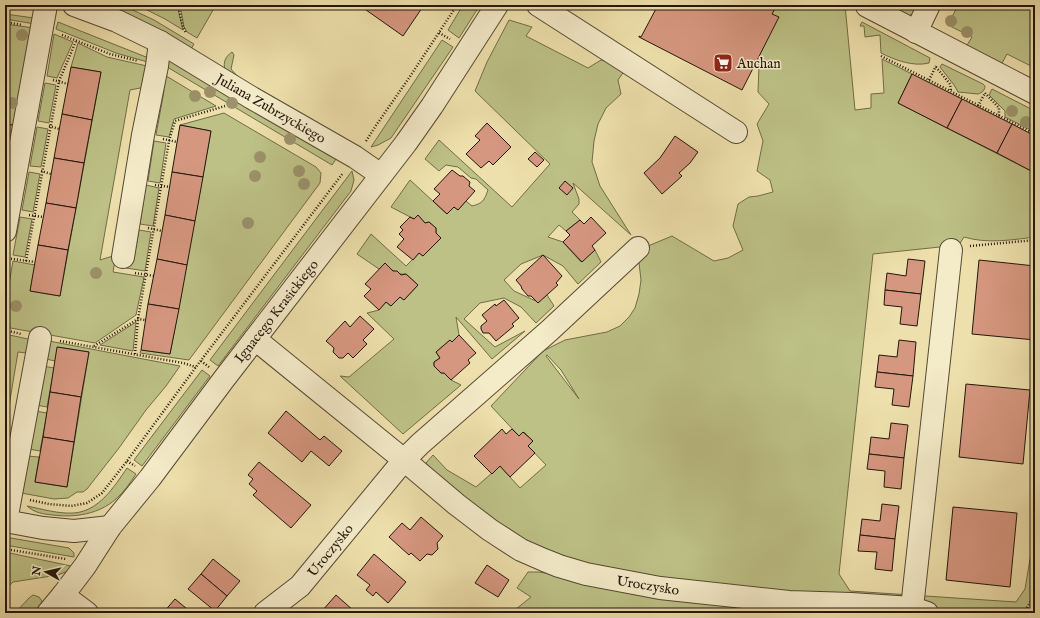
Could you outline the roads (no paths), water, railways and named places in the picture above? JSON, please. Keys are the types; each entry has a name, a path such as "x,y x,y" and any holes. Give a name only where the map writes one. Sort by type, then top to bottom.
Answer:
{"street":[{"path":"5,231 46,5"},
{"name":"Juliana Zubrzyckiego","path":"74,5 117,20 160,42 245,94 355,157 381,175"},
{"name":"Ignacego Krasickiego","path":"48,613 64,596 110,527 150,478 432,106 497,5"},
{"path":"538,5 736,132"},
{"path":"867,5 1035,93"},
{"path":"916,32 929,5"},
{"path":"123,257 160,42"},
{"name":"Uroczysko","path":"265,613 300,586 404,460 420,444 549,331 638,248"},
{"path":"919,610 951,250"},
{"path":"40,338 6,521 43,528 74,530 110,527"},
{"name":"Uroczysko","path":"255,339 456,504 490,530 521,550 559,566 586,574 660,588 700,593 789,602 919,610"},
{"path":"64,596 87,613"}],"place":[{"name":"Auchan","path":"723,63"}]}
